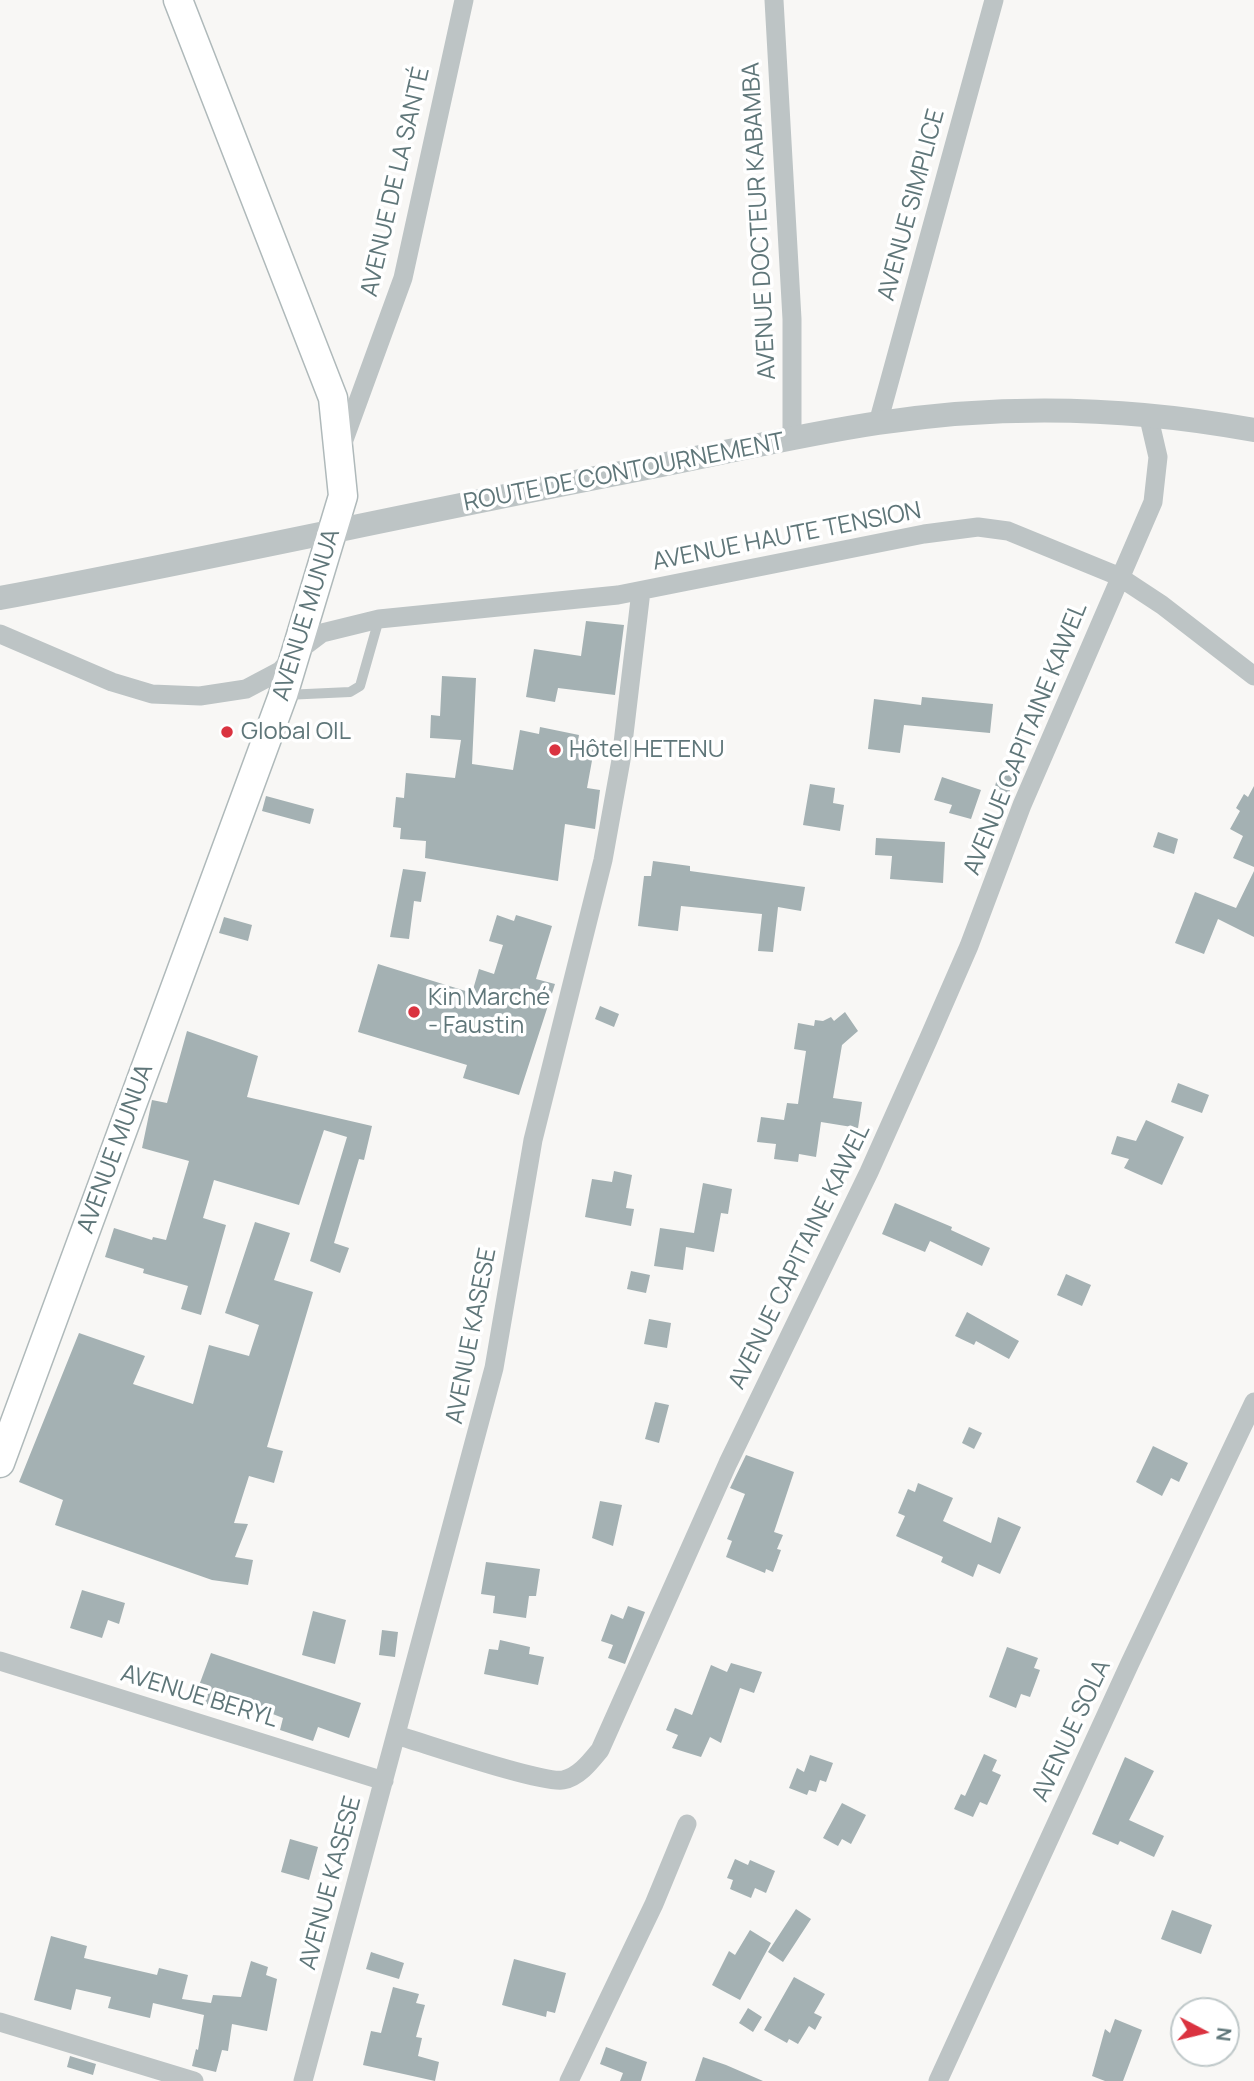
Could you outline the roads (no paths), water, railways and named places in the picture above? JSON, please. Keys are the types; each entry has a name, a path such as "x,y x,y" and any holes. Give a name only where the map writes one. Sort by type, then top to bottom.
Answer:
{"main road":[{"name":"AVENUE MUNUA","path":"0,1463 283,695 342,496 333,398 177,0"}],"street":[{"name":"AVENUE DE LA SANTÉ","path":"339,452 403,278 464,0"},
{"name":"AVENUE DOCTEUR KABAMBA","path":"774,0 792,319 792,440"},
{"name":"AVENUE SIMPLICE","path":"878,423 994,0"},
{"name":"ROUTE DE CONTOURNEMENT","path":"0,598 220,557 878,423 1013,412 1148,414 1253,429"},
{"path":"1118,576 1153,502 1157,483 1158,457 1148,414"},
{"name":"AVENUE HAUTE TENSION","path":"0,634 112,682 152,694 200,696 246,689 281,671 297,652 322,633 379,619 641,591 923,534 978,527 1008,531 1118,576 1163,605 1254,676"},
{"name":"AVENUE CAPITAINE KAWEL","path":"396,1735 537,1776 563,1780 586,1767 600,1750 728,1463 869,1172 928,1040 974,934 1022,805 1118,576"},
{"name":"AVENUE KASESE","path":"303,2081 494,1368 533,1140 603,860 621,760 641,591"},
{"name":"AVENUE SOLA","path":"938,2081 1130,1662 1254,1402"},
{"name":"AVENUE BERYL","path":"0,1661 384,1780"},
{"path":"569,2081 654,1904 687,1824"},
{"path":"0,2022 194,2081"}],"lane":[{"path":"283,695 350,692 360,686 379,619"}],"place":[{"name":"Global OIL","path":"227,732"},
{"name":"Hôtel HETENU","path":"555,750"},
{"name":"Kin Marché - Faustin","path":"414,1012"}]}
